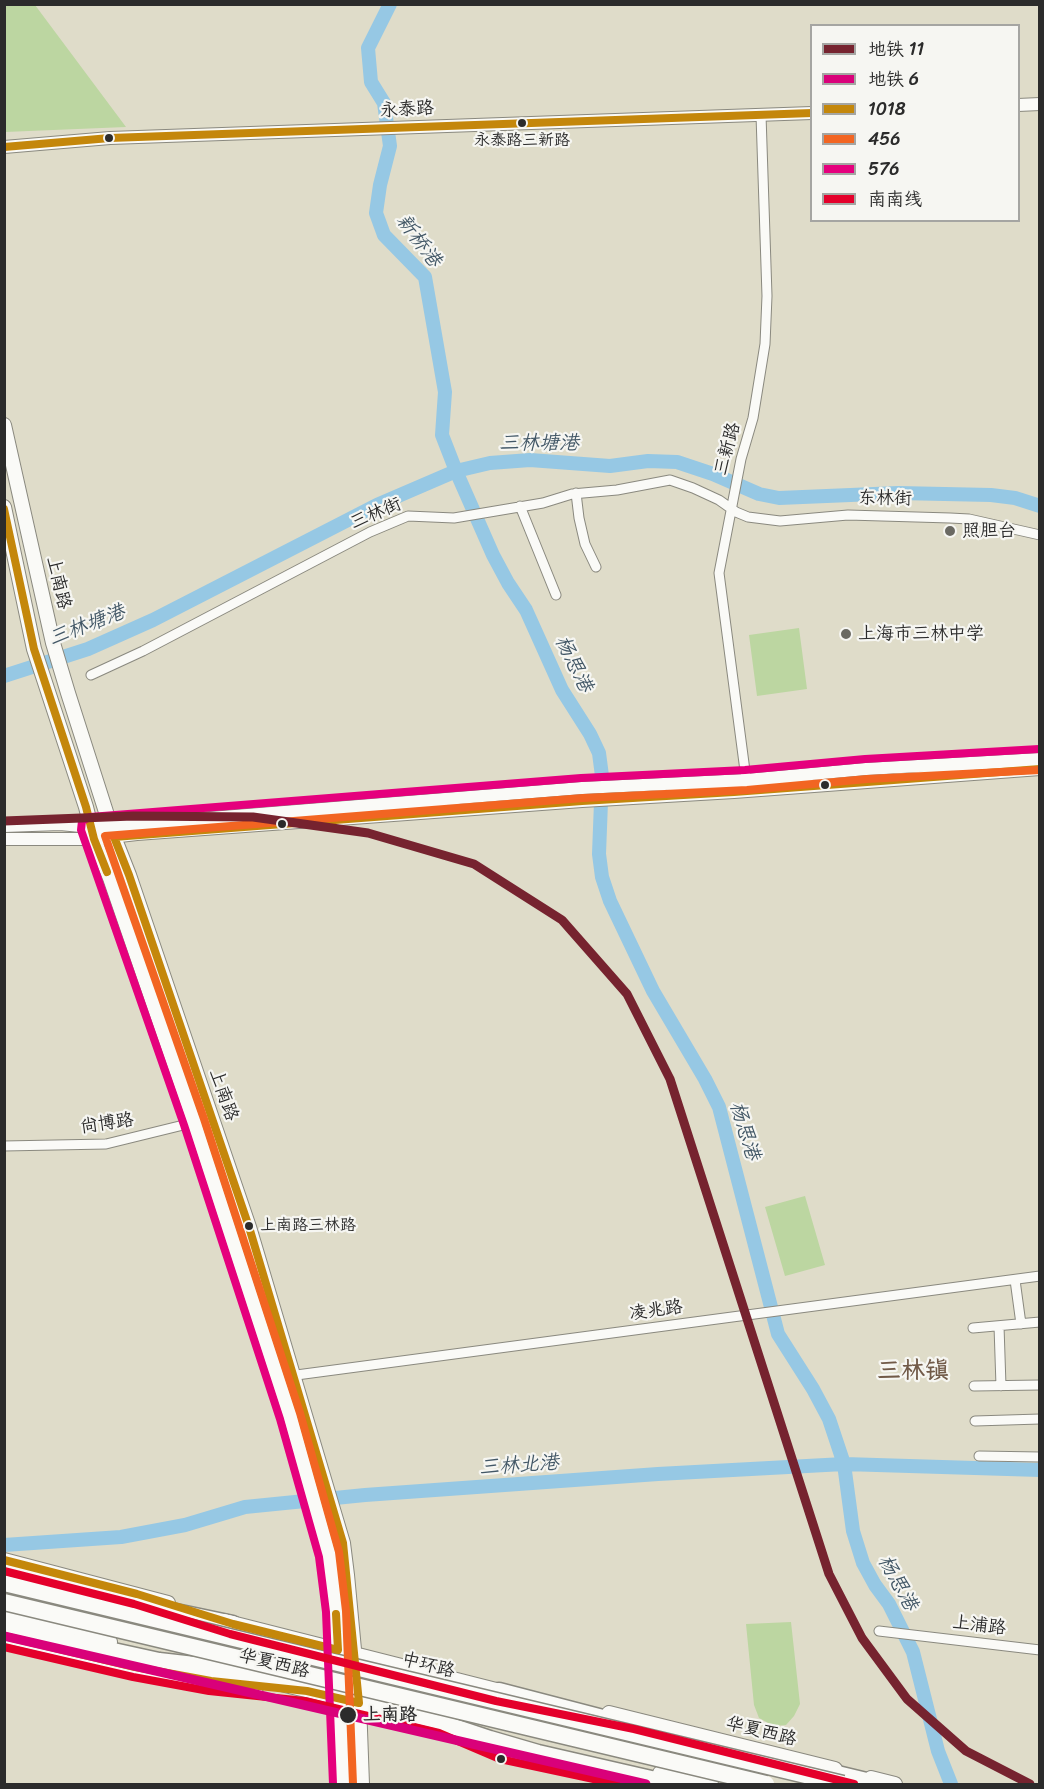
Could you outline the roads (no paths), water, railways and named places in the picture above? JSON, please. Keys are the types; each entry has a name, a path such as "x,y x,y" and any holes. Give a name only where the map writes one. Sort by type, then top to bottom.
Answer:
{"highway":[{"path":"4,1574 233,1624"},
{"name":"中环路","path":"4,1582 843,1785"},
{"name":"中环路","path":"4,1602 766,1785"},
{"path":"4,1627 105,1651 159,1661 212,1667"},
{"path":"499,1691 879,1785"},
{"path":"442,1723 538,1753 673,1785"}],"main road":[{"path":"1020,105 1040,104"},
{"name":"永泰路","path":"4,147 110,138 810,113"},
{"name":"上南路","path":"4,425 54,643 68,693 112,831 249,1227 334,1512 347,1575 359,1703 362,1785"},
{"name":"上南路","path":"4,507 34,649 92,833 110,878 194,1122 277,1378 329,1555 336,1611 343,1785"},
{"path":"747,785 866,769 1040,759"},
{"path":"4,839 582,795 1040,769"},
{"path":"4,826 60,825 92,833"},
{"name":"华夏西路","path":"4,1560 137,1594 233,1624 355,1655 499,1691 636,1719 895,1785"},
{"name":"华夏西路","path":"4,1582 258,1640 338,1650"},
{"name":"华夏西路","path":"4,1617 307,1691 711,1785"},
{"path":"4,1636 135,1667 211,1681 307,1691"},
{"path":"442,1723 502,1749 665,1785"}],"street":[{"name":"三新路","path":"747,785 719,573 739,466 753,418 767,321 760,115"},
{"name":"三林街","path":"91,675 153,646 393,521 408,516 454,518 465,514 543,503 576,493 617,490 670,480 731,506"},
{"path":"576,493 585,544 596,567"},
{"path":"520,506 556,595"},
{"name":"东林街","path":"731,506 748,517 780,521 848,515 969,519 1040,535"},
{"name":"尚博路","path":"4,1146 106,1144 212,1118"},
{"name":"凌兆路","path":"277,1378 1040,1276"},
{"path":"1016,1280 1021,1324"},
{"path":"973,1328 1040,1322"},
{"path":"999,1326 1001,1386"},
{"path":"974,1386 1040,1385"},
{"path":"975,1420 1040,1419"},
{"path":"979,1456 1040,1457"},
{"name":"上浦路","path":"879,1631 1040,1650"}],"waterway":[{"name":"杨思港","path":"390,4 368,48 371,82 384,103 390,146 380,185 376,213 384,235 425,277 445,392 442,435 493,555 526,610 562,690 590,734 599,753 602,776 599,854 602,877 610,901 653,991 719,1107 778,1334 829,1419 844,1464 853,1531 863,1563 889,1604 913,1652 938,1751 951,1784"},
{"name":"三林塘港","path":"4,676 88,649 153,620 377,505 456,471 490,463 530,460 610,466 648,461 677,462 713,474 759,494 779,498 898,493 991,495 1015,498 1040,506"},
{"name":"三林北港","path":"4,1545 121,1537 185,1525 245,1507 365,1495 658,1474 844,1464 1040,1470"}],"metro line":[{"name":"11","path":"4,821 133,816 253,817 368,833 474,864 562,920 627,994 670,1079 829,1574 862,1638 907,1699 966,1751 1030,1784"},
{"name":"6","path":"4,1636 646,1784"}],"place":[{"name":"永泰路三新路","path":"522,123"},
{"name":"照胆台","path":"950,531"},
{"name":"上海市三林中学","path":"846,634"},
{"name":"上南路三林路","path":"249,1226"},
{"name":"上南路","path":"348,1715"}],"district":[{"name":"三林镇","path":"913,1372"}],"water label":[{"name":"新桥港","path":"418,241"}]}
